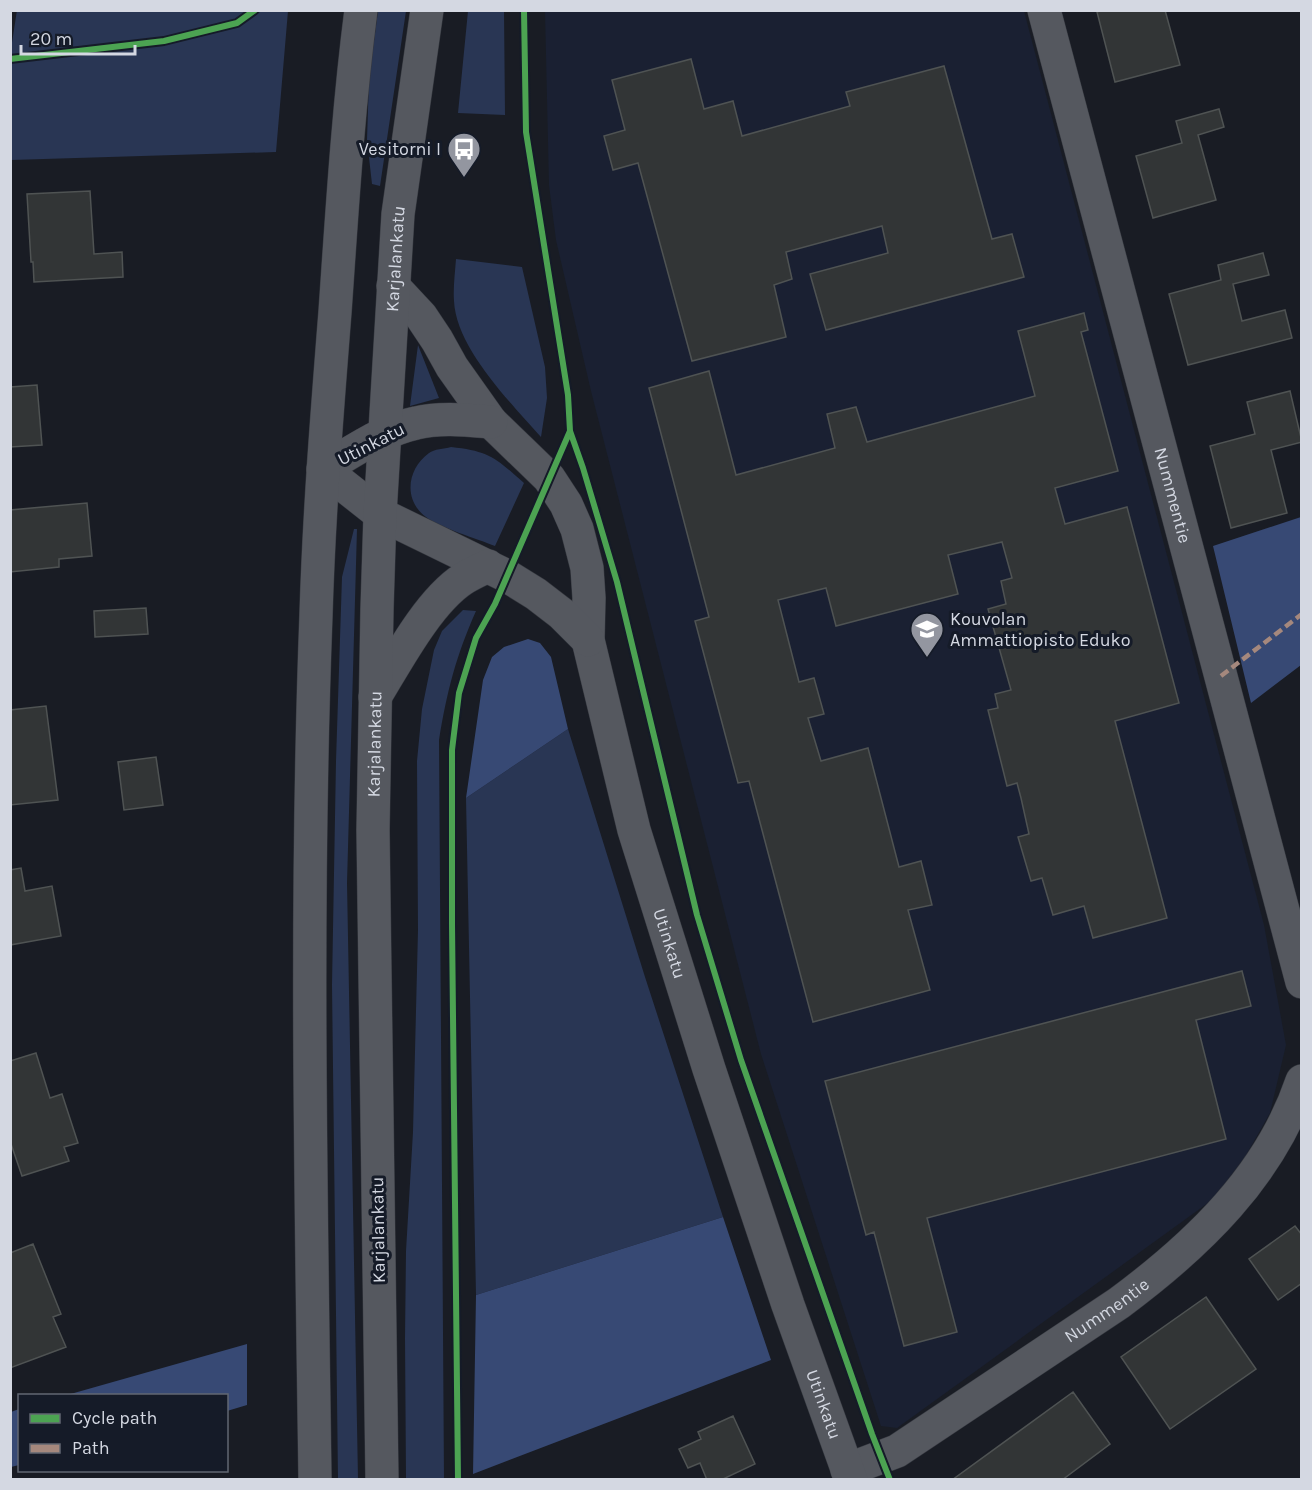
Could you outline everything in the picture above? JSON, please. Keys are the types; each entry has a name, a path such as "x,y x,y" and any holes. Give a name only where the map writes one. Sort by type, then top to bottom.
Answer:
{"street":[{"path":"315,1479 310,1099 310,816 316,613 323,469 347,143 361,10"},
{"name":"Karjalankatu","path":"382,1479 373,830 380,513 398,214 427,10"},
{"name":"Nummentie","path":"1044,10 1302,982"},
{"name":"Utinkatu","path":"393,286 421,316 452,367 491,422 549,478 577,529 587,568 588,640 634,830 709,1069 788,1305 849,1475"},
{"name":"Utinkatu","path":"323,469 385,434 416,423 454,419 491,422"},
{"path":"323,469 380,513 507,576 562,614 588,640"},
{"path":"375,697 416,630 443,598 462,580 488,566"},
{"name":"Nummentie","path":"849,1475 897,1451 1119,1303 1151,1279 1198,1236 1257,1170 1278,1138 1302,1081"}],"shaded area":[{"path":"17,10 288,11 276,152 11,160 11,49"},
{"path":"378,11 406,11 380,186 372,184 367,140 369,78"},
{"path":"468,11 504,11 505,115 458,113"},
{"name":"Kouvolan Ammattiopisto Eduko","path":"545,11 1024,11 1264,925 1286,1045 1270,1113 1245,1157 1212,1200 897,1428 881,1426 761,1054 591,391 556,240 549,185"},
{"path":"456,259 522,267 545,367 547,398 541,437 487,374 464,337 457,319 454,301"},
{"path":"418,345 439,398 410,406"},
{"path":"451,447 491,457 524,483 495,546 432,521 419,510 414,502 411,485 416,467 431,452"},
{"path":"1301,517 1301,665 1251,703 1213,546"},
{"path":"354,529 357,529 347,883 358,1479 338,1480 332,985 342,577"},
{"path":"463,610 476,611 453,674 439,740 444,1479 406,1479 406,1251 413,1132 418,930 417,761 422,709 434,650 442,631"},
{"path":"528,639 540,643 551,657 568,729 466,798 483,680 492,657 504,647"},
{"path":"568,729 723,1217 476,1295 466,798"},
{"path":"723,1217 771,1360 473,1474 476,1295"},
{"path":"247,1344 247,1405 228,1411 228,1394 71,1394"},
{"path":"18,1409 18,1465 11,1467 11,1412"}],"building":[{"path":"1102,10 1165,10 1180,65 1115,82 1097,12"},
{"path":"691,59 704,109 733,101 742,136 850,106 846,92 944,66 992,239 1012,234 1024,277 826,330 810,274 888,253 882,226 786,252 792,279 774,285 786,337 692,361 638,163 613,170 604,136 625,130 612,80"},
{"path":"1219,109 1224,127 1198,135 1216,200 1153,218 1136,156 1182,143 1176,121"},
{"path":"90,191 94,254 122,252 123,277 34,282 27,194"},
{"path":"1263,253 1269,275 1233,284 1242,321 1285,310 1292,338 1188,365 1169,294 1221,280 1218,265"},
{"path":"1084,313 1088,330 1081,332 1118,471 1055,488 1065,524 1127,507 1179,703 1115,721 1167,918 1093,938 1084,906 1053,915 1042,878 1031,881 1018,837 1029,834 1021,798 1017,783 1007,786 988,710 998,708 995,694 1011,690 988,609 1006,604 1001,581 1012,578 1002,542 948,555 958,594 836,626 826,588 778,600 799,682 814,678 824,714 808,718 821,761 868,748 899,867 921,861 932,905 908,910 930,990 813,1022 749,781 738,783 695,621 709,617 649,388 709,371 736,475 835,448 827,414 856,407 867,442 1035,396 1018,331"},
{"path":"37,385 42,445 10,447 10,387"},
{"path":"1290,391 1302,442 1271,450 1287,513 1231,528 1210,446 1255,434 1247,402"},
{"path":"87,503 92,556 59,559 59,567 10,572 10,510"},
{"path":"146,608 148,634 95,637 94,611"},
{"path":"46,706 58,800 10,805 10,710"},
{"path":"156,757 163,805 124,810 118,762"},
{"path":"21,868 25,891 52,886 61,936 10,945 10,870"},
{"path":"1242,971 1251,1006 1196,1020 1226,1139 927,1218 957,1332 904,1346 874,1232 866,1235 825,1081"},
{"path":"36,1053 50,1098 62,1094 78,1143 64,1147 69,1161 22,1176 10,1141 10,1061"},
{"path":"1295,1226 1302,1235 1302,1283 1278,1300 1249,1259"},
{"path":"33,1244 61,1314 53,1317 66,1347 10,1368 10,1253"},
{"path":"1206,1297 1256,1369 1170,1429 1121,1357"},
{"path":"1073,1392 1110,1444 1062,1480 952,1480"},
{"path":"733,1416 755,1464 721,1480 707,1480 700,1463 688,1468 679,1449 701,1439 698,1432"}],"marked path":[{"path":"1221,676 1302,614"}],"cycle path":[{"path":"10,59 164,41 237,23 255,10"},
{"path":"524,10 526,132 568,395 570,431 617,582 697,915 741,1060 890,1480"},
{"path":"458,1480 452,750 459,693 476,638 495,604 570,431"}],"place":[{"name":"Vesitorni I","path":"464,178"},
{"name":"Kouvolan Ammattiopisto Eduko","path":"927,658"}]}
